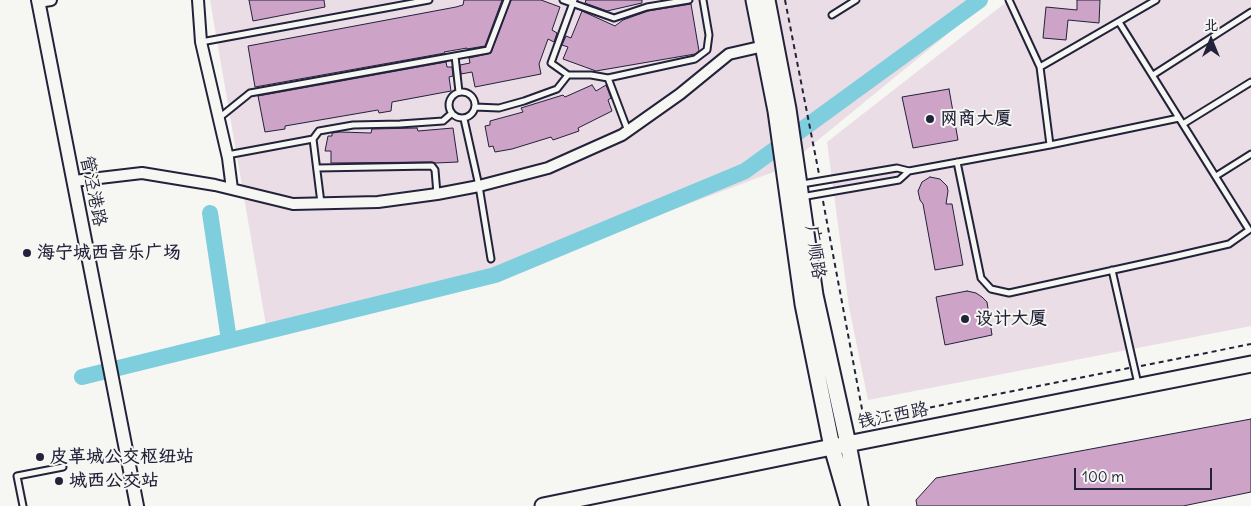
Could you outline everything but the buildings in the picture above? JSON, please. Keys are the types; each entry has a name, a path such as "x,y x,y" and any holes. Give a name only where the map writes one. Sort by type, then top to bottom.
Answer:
{"main road":[{"name":"广顺路","path":"754,0 764,46 782,110"},
{"name":"广顺路","path":"767,0 793,184 860,506"},
{"name":"广顺路","path":"793,184 803,304 832,447 849,506"},
{"name":"钱江西路","path":"543,506 1251,364"}],"street":[{"path":"198,0 201,42 219,118 232,189"},
{"name":"管泾港路","path":"42,1 74,181 137,506"},
{"path":"74,181 142,173 215,185 294,204 378,202 479,186 548,168 622,135 680,94 729,54 764,46"}],"lane":[{"path":"201,42 429,0"},
{"path":"219,118 250,93 488,50 507,0"},
{"path":"563,0 574,2 614,18 647,7 689,0"},
{"path":"646,0 647,7"},
{"path":"574,2 551,63 568,75 591,75 608,78 695,59 707,50 709,35 703,0"},
{"path":"832,14 856,0"},
{"path":"1009,0 1040,67 1050,145"},
{"path":"1040,67 1156,0"},
{"path":"1153,76 1251,12"},
{"path":"957,162 981,278 991,289 1009,293 1229,244 1249,230 1119,22"},
{"path":"455,56 459,92"},
{"path":"475,107 499,108 524,101 557,89 568,75"},
{"path":"608,78 628,131"},
{"path":"1183,124 1251,82"},
{"path":"459,92 468,93 475,103 475,107 472,115 460,119 452,114 448,106 449,101 459,92"},
{"path":"227,156 313,139 319,131 353,125 443,121 452,114"},
{"path":"793,184 897,168 909,171 1050,145 1179,118"},
{"path":"464,119 479,186 491,259"},
{"path":"313,139 321,203"},
{"path":"1216,176 1251,154"},
{"path":"317,168 432,166 435,170 437,194"},
{"path":"793,184 822,193 899,180 909,171"},
{"path":"1112,270 1138,387"},
{"path":"23,506 17,476 63,467"}],"path":[{"path":"785,0 820,181"},
{"path":"822,193 862,409 867,420 1251,344"}],"shaded area":[{"path":"210,0 989,0 784,168 504,273 266,325"},
{"path":"1009,0 1251,0 1251,326 868,400 849,307 827,142"}],"waterway":[{"path":"82,377 495,275 745,171 980,0"},
{"path":"210,213 229,340"}],"place":[{"name":"网商大厦","path":"930,119"},
{"name":"海宁城西音乐广场","path":"27,253"},
{"name":"设计大厦","path":"965,319"},
{"name":"皮革城公交枢纽站","path":"40,457"},
{"name":"城西公交站","path":"59,481"}]}
